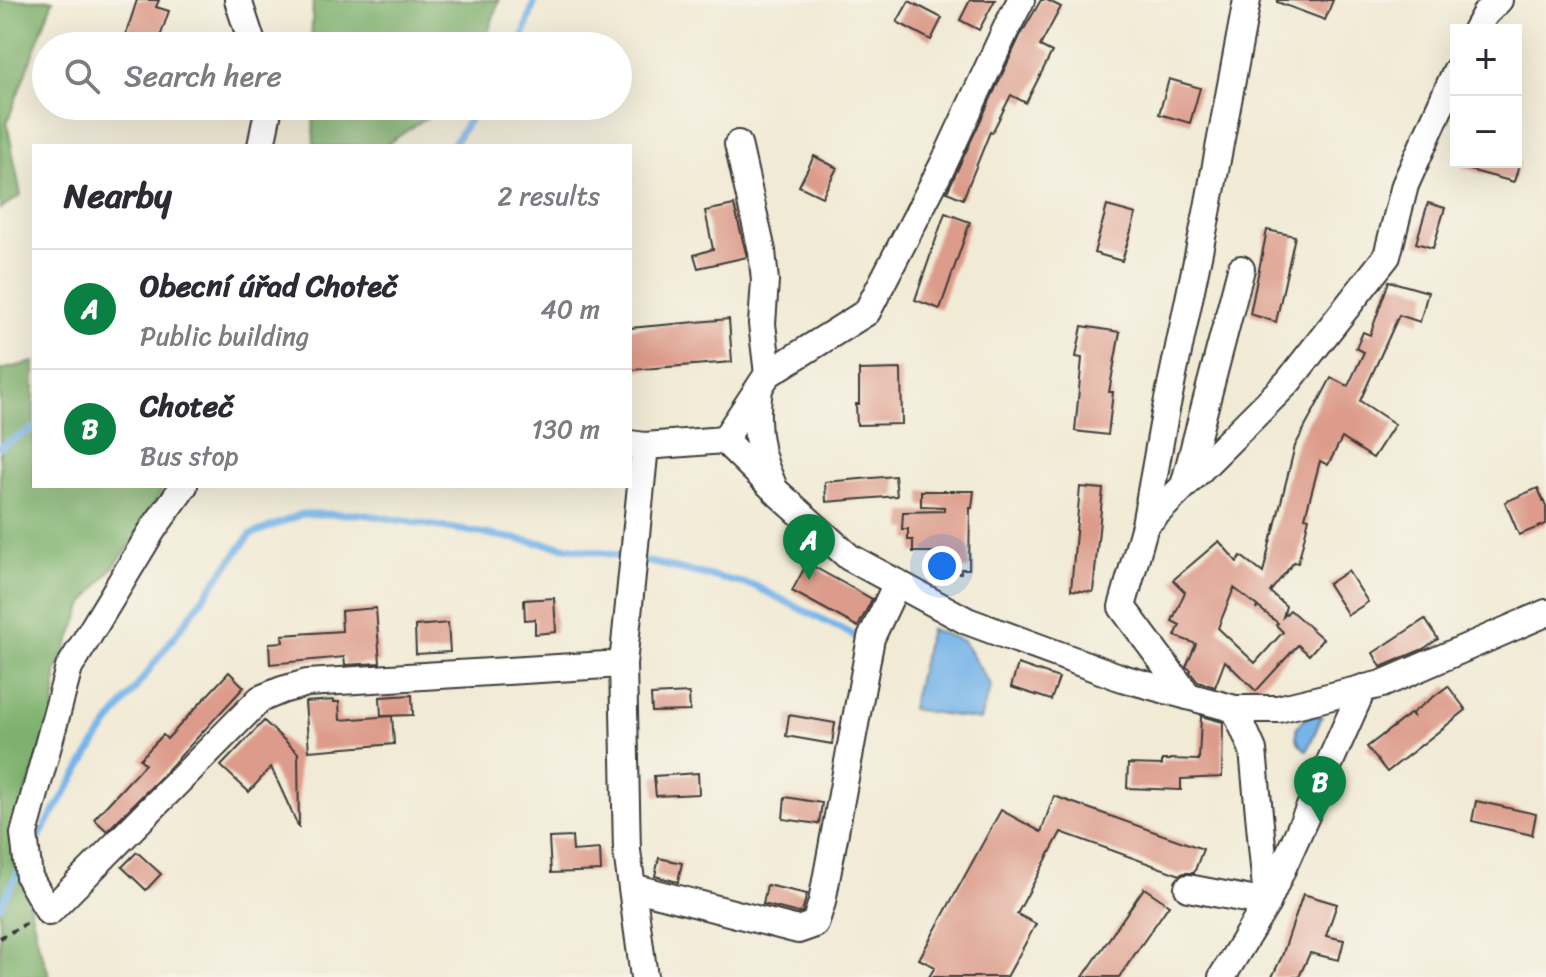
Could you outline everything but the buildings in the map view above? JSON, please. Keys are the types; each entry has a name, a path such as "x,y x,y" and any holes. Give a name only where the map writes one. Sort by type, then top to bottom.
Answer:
{"street":[{"path":"238,0 248,32"},
{"path":"724,440 764,380 867,312 945,161 1021,0"},
{"path":"1188,696 1122,607 1145,525 1247,0"},
{"path":"1479,24 1499,0"},
{"path":"1145,525 1288,382 1387,256 1405,185 1450,84"},
{"path":"261,144 266,120"},
{"path":"738,144 762,251 765,281 762,324 764,380 757,403 757,429 761,453 779,494"},
{"path":"1185,486 1241,269"},
{"path":"644,977 627,851 623,664 638,445 724,440 849,557 967,621 1122,678 1235,709 1278,709 1382,684 1546,613"},
{"path":"183,488 153,529 69,668 24,834 29,877 49,912 260,699 307,683 623,664"},
{"path":"632,887 798,930 815,924 822,902 871,638 897,583"},
{"path":"1222,977 1267,903 1363,688"},
{"path":"1235,709 1253,750 1267,903"},
{"path":"1188,888 1267,903"}],"path":[{"path":"0,938 49,912"}],"green space":[{"path":"0,0 53,0 41,32 32,32 32,56 7,123 21,195 0,209"},
{"path":"313,0 499,0 489,32 312,32"},
{"path":"313,120 423,120 387,144 314,144"},
{"path":"32,362 32,488 163,488 131,545 85,602 56,674 54,718 12,829 39,946 50,977 0,977 0,370"}],"water":[{"path":"930,629 963,641 991,686 980,720 911,709"},
{"path":"1312,715 1322,716 1307,751 1298,741 1296,732 1301,722"}],"waterway":[{"path":"525,32 535,0"},
{"path":"453,144 469,120"},
{"path":"0,447 32,429"},
{"path":"34,845 100,736 250,535 302,514 361,514 628,557"},
{"path":"640,560 755,586 859,638"},
{"path":"0,906 20,869"}],"place":[{"name":"Obecní úřad Choteč","path":"809,580"},
{"name":"Choteč","path":"1320,822"}]}
